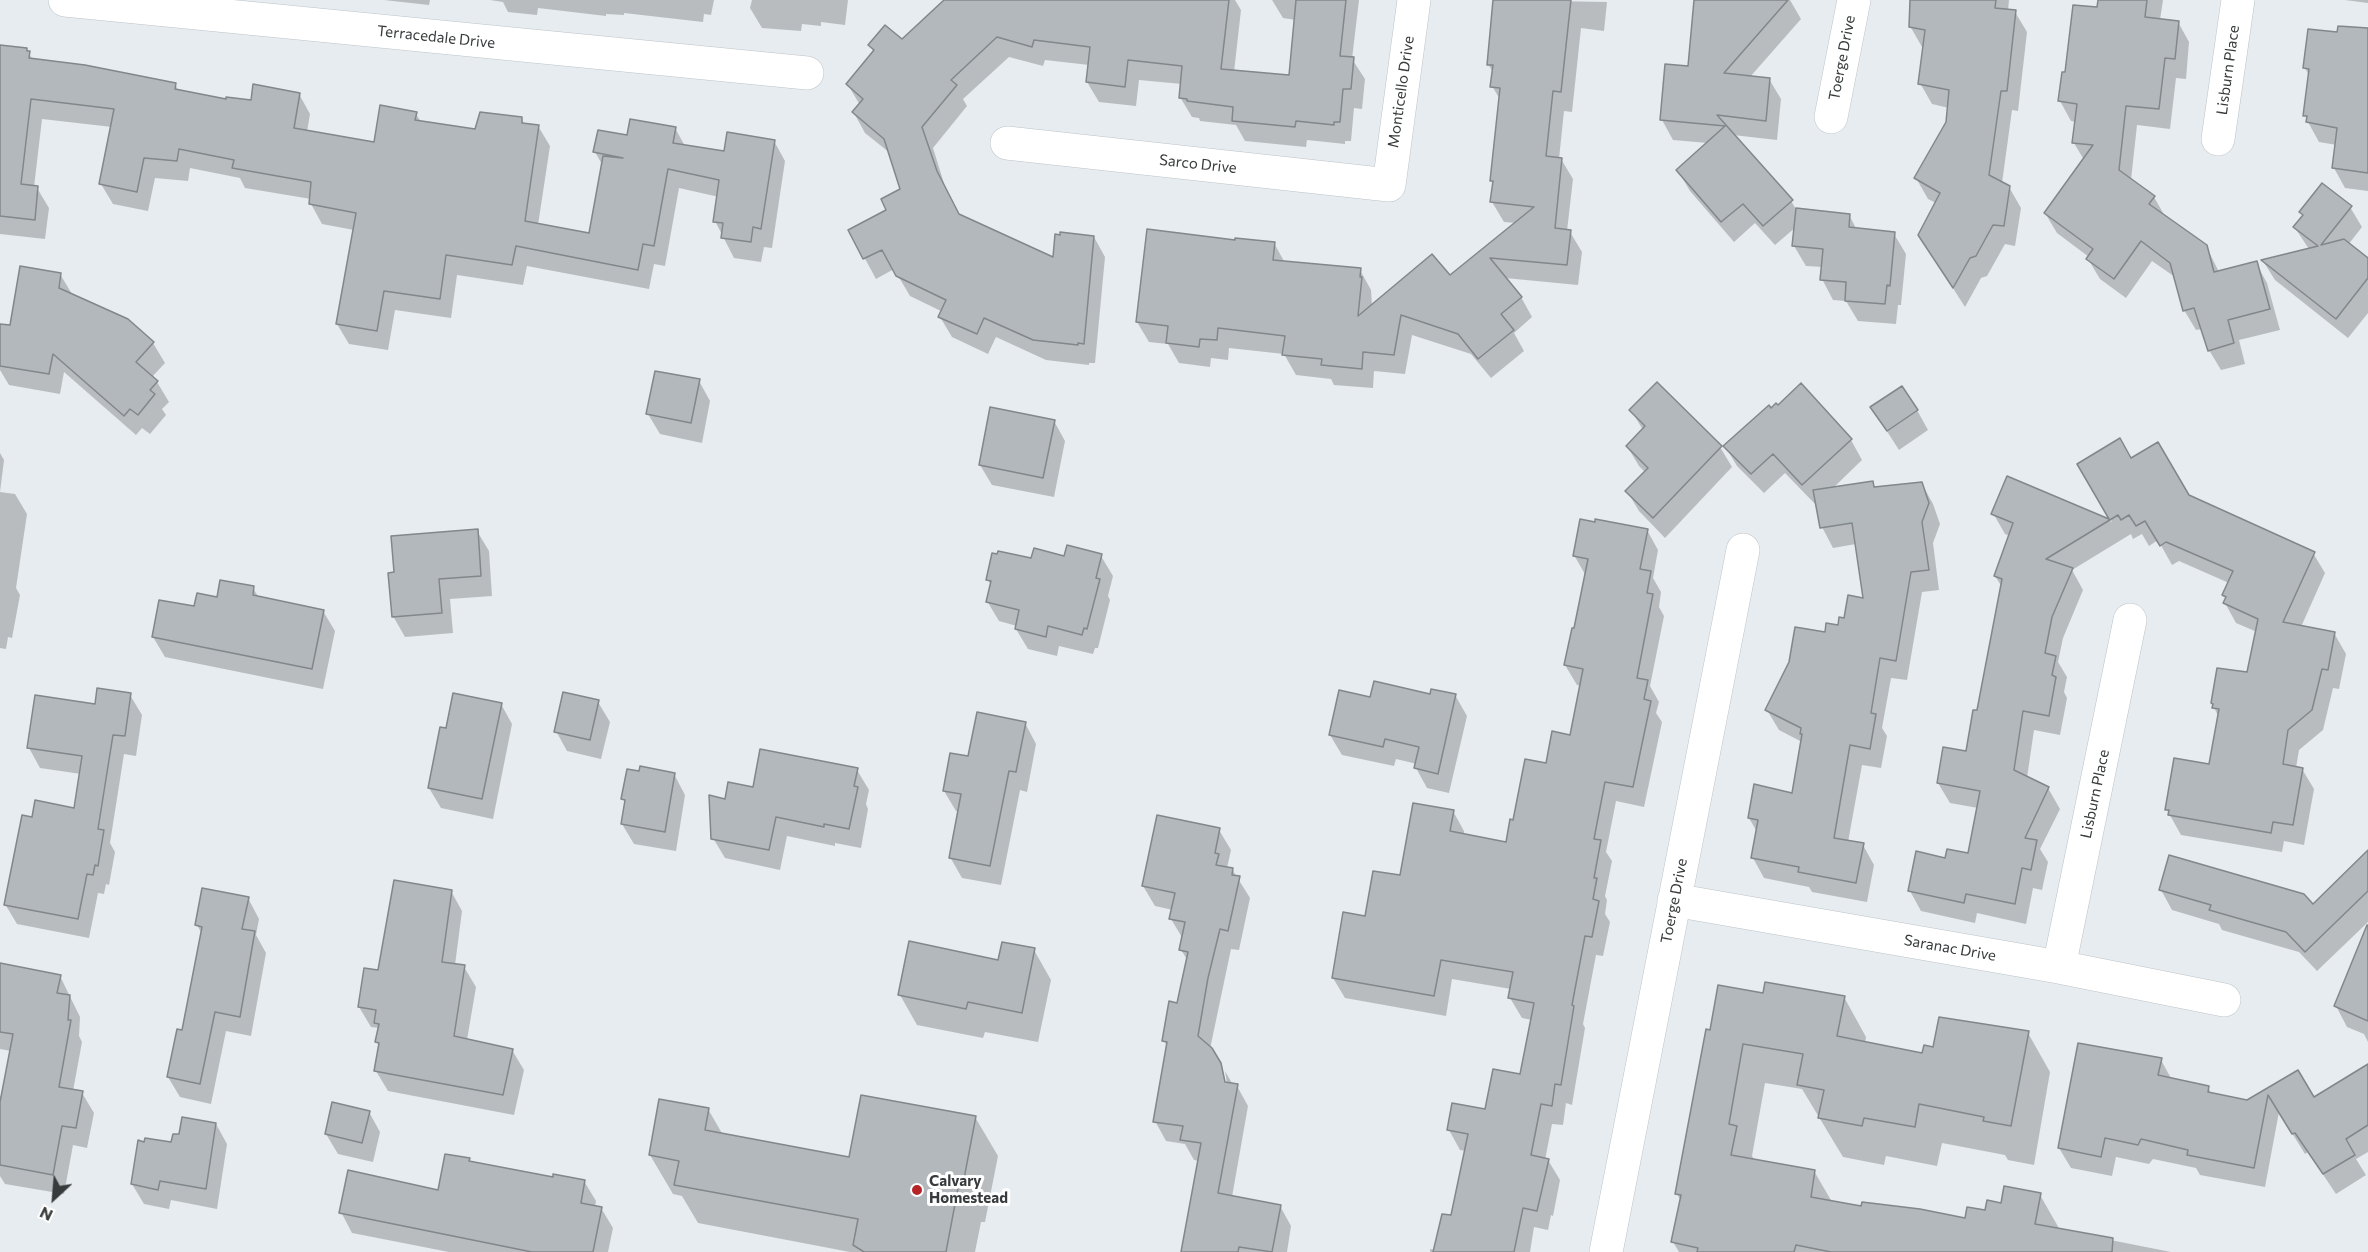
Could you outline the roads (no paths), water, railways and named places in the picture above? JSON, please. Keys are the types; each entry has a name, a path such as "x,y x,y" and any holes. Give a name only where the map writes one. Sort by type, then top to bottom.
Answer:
{"street":[{"name":"Terracedale Drive","path":"65,0 807,73"},
{"name":"Monticello Drive","path":"1389,185 1414,0"},
{"name":"Toerge Drive","path":"1831,117 1854,0"},
{"name":"Lisburn Place","path":"2218,140 2238,0"},
{"name":"Sarco Drive","path":"1007,143 1389,185"},
{"name":"Toerge Drive","path":"1606,1252 1743,550"},
{"name":"Lisburn Place","path":"2059,967 2130,621"},
{"name":"Saranac Drive","path":"1674,900 2059,967 2224,1000"}],"place":[{"name":"Calvary Homestead","path":"917,1190"}]}
